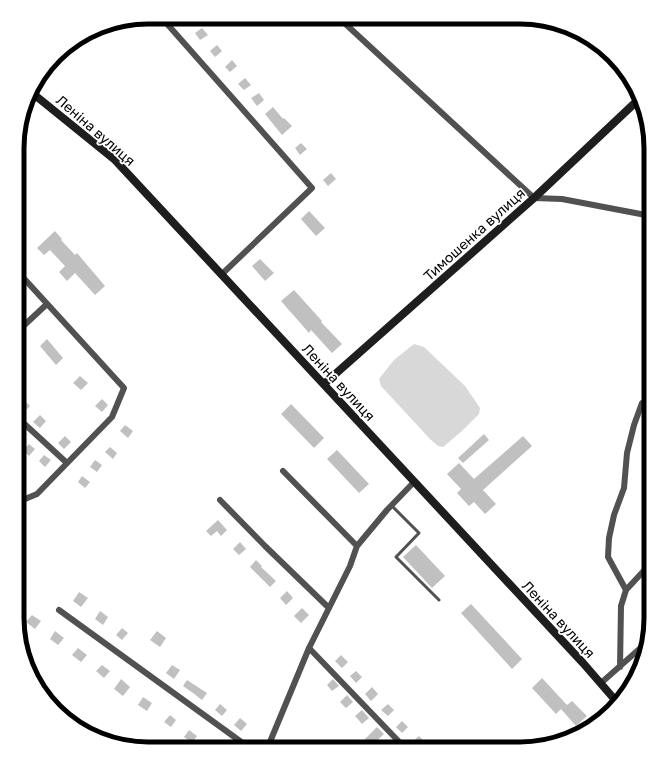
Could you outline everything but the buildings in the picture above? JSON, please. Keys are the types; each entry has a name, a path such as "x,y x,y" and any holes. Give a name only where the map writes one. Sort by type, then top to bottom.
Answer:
{"street":[{"path":"167,24 312,188 221,275"},
{"path":"346,24 534,198 562,199 644,215"},
{"name":"Леніна вулиця","path":"36,96 115,160 583,663 614,699"},
{"name":"Тимошенка вулиця","path":"324,384 534,198 635,103"},
{"path":"24,279 124,388 112,417 37,494 24,499"},
{"path":"24,326 47,304"},
{"path":"626,590 608,557 609,538 614,515 624,488 627,453 634,425 642,403 644,402"},
{"path":"24,424 67,463"},
{"path":"282,471 357,546"},
{"path":"270,742 309,648 350,566 357,546 391,505 414,482"},
{"path":"220,500 329,608"},
{"path":"620,667 621,606 626,590 644,570"},
{"path":"59,610 240,742"},
{"path":"309,648 399,742"},
{"path":"600,683 640,649"}],"lane":[{"path":"391,505 419,533 396,557 439,600"}],"shaded area":[{"path":"414,344 424,347 465,386 480,408 479,414 443,447 438,446 430,439 381,386 379,379 394,360"}]}
